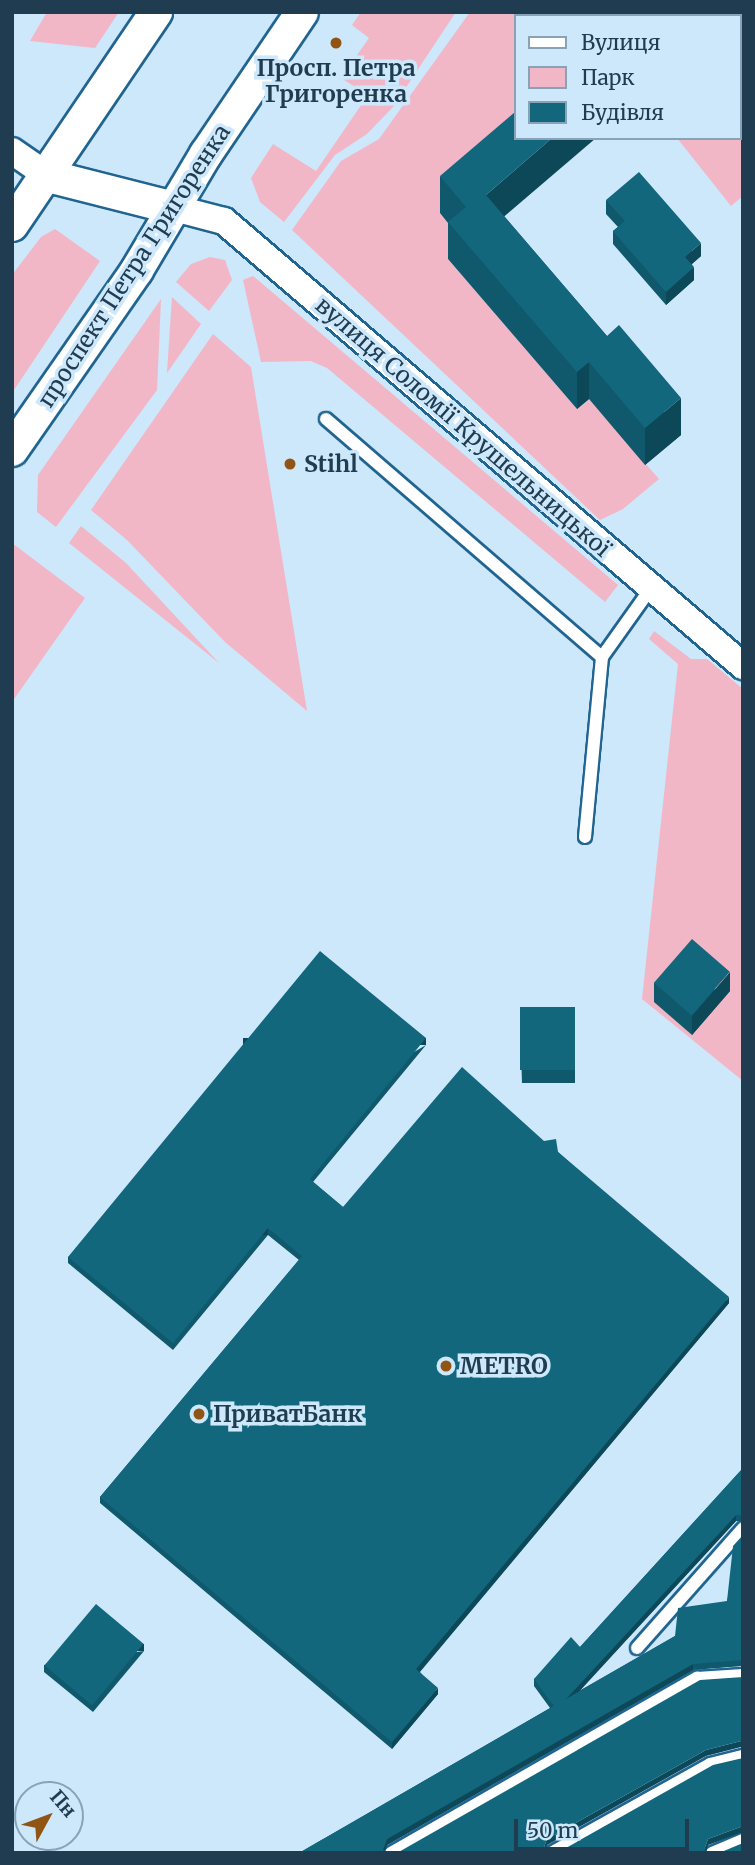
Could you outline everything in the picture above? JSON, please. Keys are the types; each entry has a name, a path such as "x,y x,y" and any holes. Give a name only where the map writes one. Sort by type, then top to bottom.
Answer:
{"street":[{"path":"12,225 48,176 156,12"},
{"name":"проспект Петра Григоренка","path":"12,450 302,12"},
{"path":"12,151 48,176 174,208"},
{"name":"вулиця Соломії Крушельницької","path":"174,208 223,221 743,666"}],"lane":[{"path":"327,419 602,657"},
{"path":"585,837 602,657 650,588"},
{"path":"637,1648 743,1528"},
{"path":"391,1853 697,1678 743,1675"},
{"path":"551,1853 710,1763 743,1756"},
{"path":"712,1853 743,1840"}],"green space":[{"path":"47,12 119,12 95,48 30,41"},
{"path":"361,12 456,12 393,107 367,134 335,155 284,222 260,202 251,178 273,144 316,171 368,95 341,78 369,38 352,25"},
{"path":"470,12 612,12 514,14 514,140 466,244 448,259 577,409 589,399 659,479 623,509 600,520 292,230 341,161 379,139"},
{"path":"743,75 743,196 731,206 679,140 741,140"},
{"path":"55,229 100,261 12,393 12,275 41,237"},
{"path":"210,257 225,260 232,280 209,311 176,282 191,264"},
{"path":"253,276 618,585 605,602 327,368 311,361 261,362 243,280"},
{"path":"172,297 201,324 167,373"},
{"path":"161,299 157,390 56,527 37,512 38,475"},
{"path":"213,334 251,367 307,711 225,642 127,540 91,510"},
{"path":"81,526 126,563 219,663 69,543"},
{"path":"12,543 85,598 12,702"},
{"path":"654,631 691,659 707,659 743,689 743,1081 642,999 678,664 649,639"}],"building":[{"path":"595,12 651,12 651,14"},
{"path":"514,113 514,140 550,140 486,195 607,336 619,325 681,398 645,428 589,362 577,372 448,222 466,207 440,176"},
{"path":"639,172 701,243 685,257 694,267 666,292 613,231 625,221 606,200"},
{"path":"692,939 730,972 692,1016 654,983"},
{"name":"METRO","path":"320,951 426,1038 310,1179 343,1207 462,1067 544,1141 556,1139 558,1152 729,1297 416,1669 438,1688 392,1742 100,1497 302,1256 268,1228 173,1343 68,1257"},
{"path":"520,1007 575,1007 575,1070 520,1070"},
{"path":"743,1468 743,1515 736,1515 566,1699 675,1636 678,1608 727,1601 733,1546 743,1535 743,1660 693,1664 387,1839 383,1850 392,1853 299,1853 554,1706 534,1679 571,1637 580,1647"},
{"path":"96,1604 143,1644 92,1705 45,1665"},
{"path":"743,1677 743,1741 706,1750 547,1839 543,1850 552,1853 397,1853 700,1680"},
{"path":"743,1758 743,1826 708,1839 704,1850 710,1853 557,1853 713,1765"},
{"path":"743,1843 743,1853 719,1853"}],"place":[{"name":"Просп. Петра Григоренка","path":"336,43"},
{"name":"Stihl","path":"290,464"},
{"name":"METRO","path":"446,1366"},
{"name":"ПриватБанк","path":"199,1414"}]}
